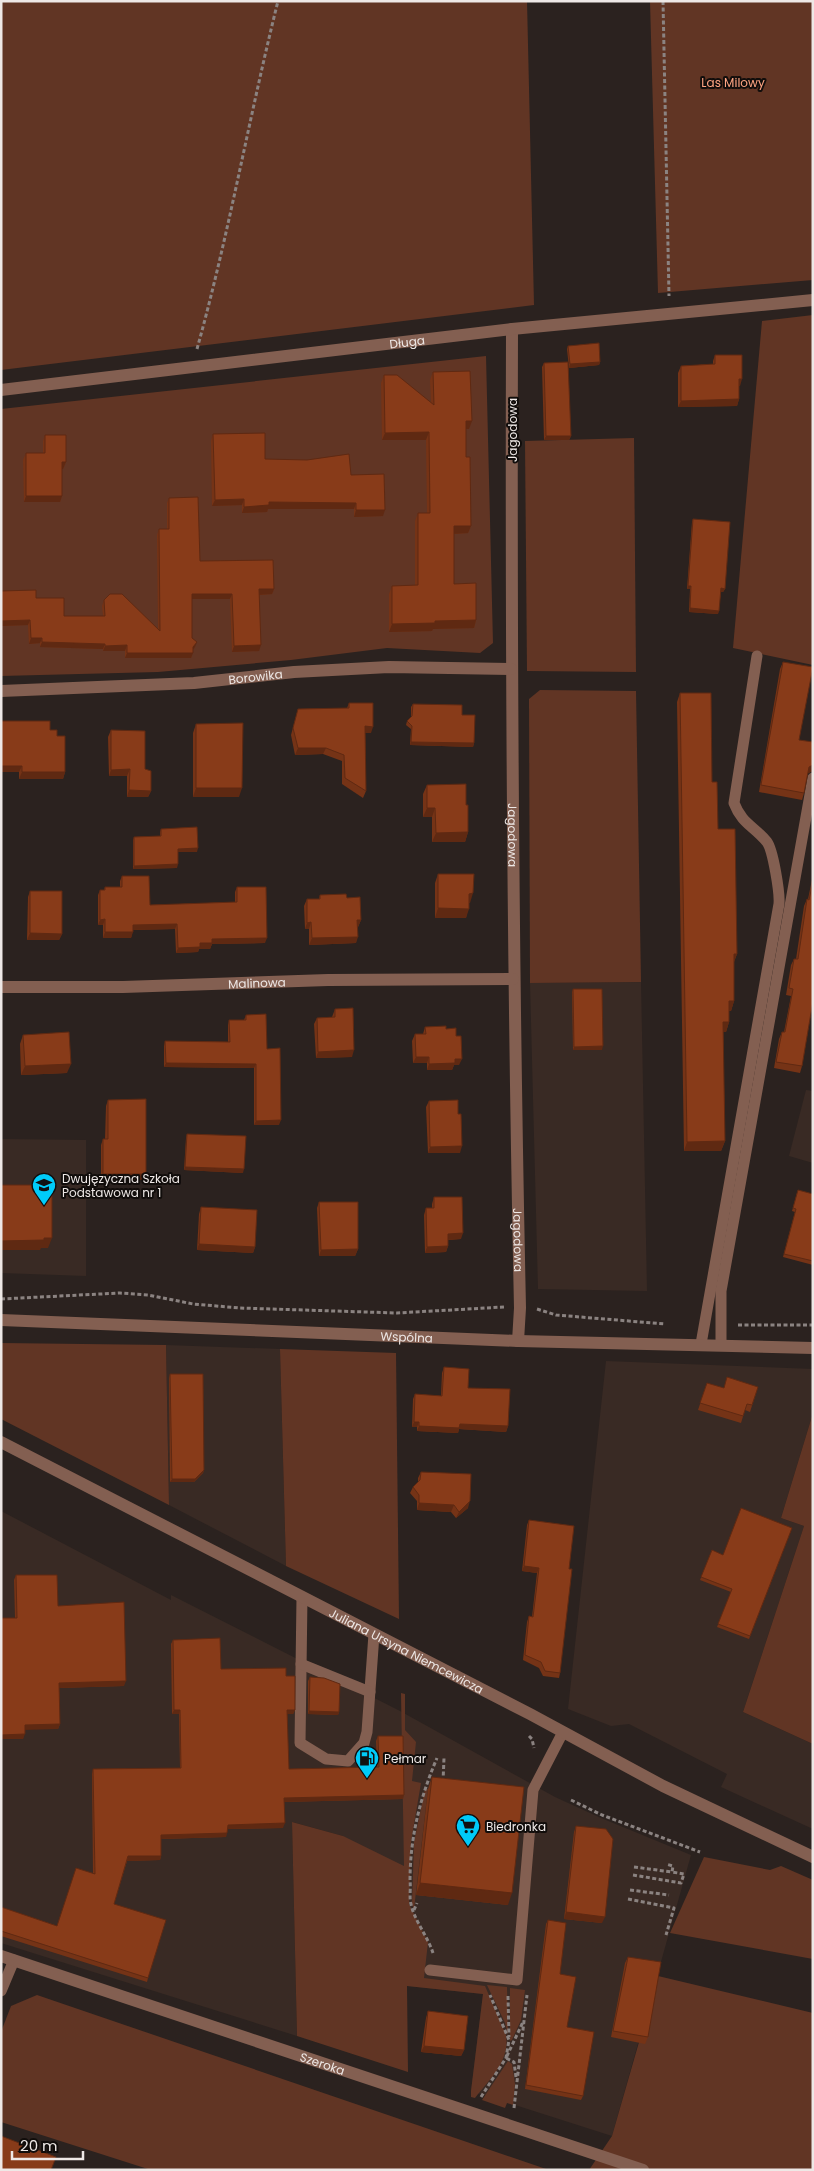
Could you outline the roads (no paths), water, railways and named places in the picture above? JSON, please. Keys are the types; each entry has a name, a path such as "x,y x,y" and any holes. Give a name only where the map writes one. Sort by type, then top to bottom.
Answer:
{"street":[{"name":"Długa","path":"1,390 512,329 813,300"},
{"name":"Jagodowa","path":"512,329 511,669 513,979 520,1308 518,1341"},
{"name":"Borowika","path":"1,691 194,683 294,672 389,667 511,669"},
{"name":"Malinowa","path":"1,987 123,987 328,980 513,979"},
{"name":"Wspólna","path":"1,1320 518,1341 813,1348"},
{"name":"Juliana Ursyna Niemcewicza","path":"1,1442 530,1714 663,1786 813,1857"},
{"name":"Szeroka","path":"8,1958 643,2170"}],"lane":[{"path":"701,1344 780,894 768,844 739,817 734,803 757,656"},
{"path":"721,1345 721,1291 813,778"},
{"path":"302,1597 300,1744 326,1759 348,1761 364,1744 367,1732 374,1634"},
{"path":"301,1664 370,1692"},
{"path":"434,1970 514,1980 533,1790 563,1732"},
{"path":"1,1991 8,1958"}],"place":[{"name":"Dwujęzyczna Szkoła Podstawowa nr 1","path":"44,1206"},
{"name":"Pełmar","path":"367,1779"},
{"name":"Biedronka","path":"468,1847"}],"park label":[{"name":"Las Milowy","path":"733,82"}]}
